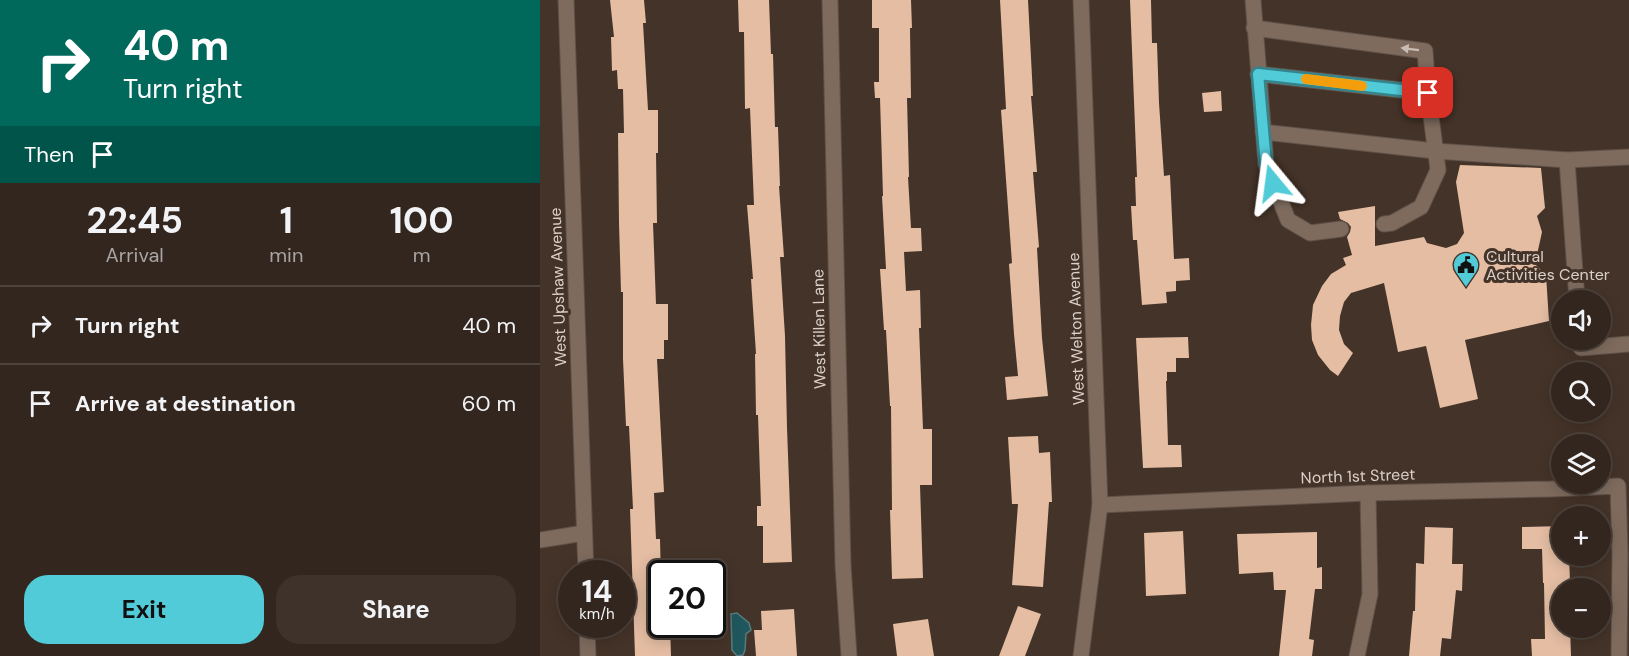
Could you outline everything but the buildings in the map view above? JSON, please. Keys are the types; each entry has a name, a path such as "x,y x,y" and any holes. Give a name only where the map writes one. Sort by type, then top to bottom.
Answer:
{"street":[{"name":"West Upshaw Avenue","path":"566,0 585,560"},
{"name":"West Killen Lane","path":"830,0 843,555 849,656"},
{"name":"West Welton Avenue","path":"1081,0 1100,505 1081,656"},
{"path":"1252,0 1266,164 1288,220 1310,233 1341,229"},
{"path":"1254,28 1425,51 1438,170 1421,207 1392,223 1384,224"},
{"path":"1258,74 1428,93"},
{"path":"1263,132 1436,151 1567,160 1629,157"},
{"path":"1567,160 1576,290"},
{"path":"1611,346 1629,344"},
{"name":"North 1st Street","path":"1100,505 1368,493 1618,486 1619,656"},
{"path":"1357,656 1370,594 1368,493"},
{"path":"540,540 584,533"},
{"path":"587,638 588,656"}],"water":[{"path":"737,613 749,623 751,630 746,634 743,655 737,656 732,650 731,614"}],"slow traffic":[{"path":"1306,79 1362,86"}],"place":[{"name":"Cultural Activities Center","path":"1466,288"}],"route":[{"path":"1273,183 1266,164 1258,74 1428,93"}]}
